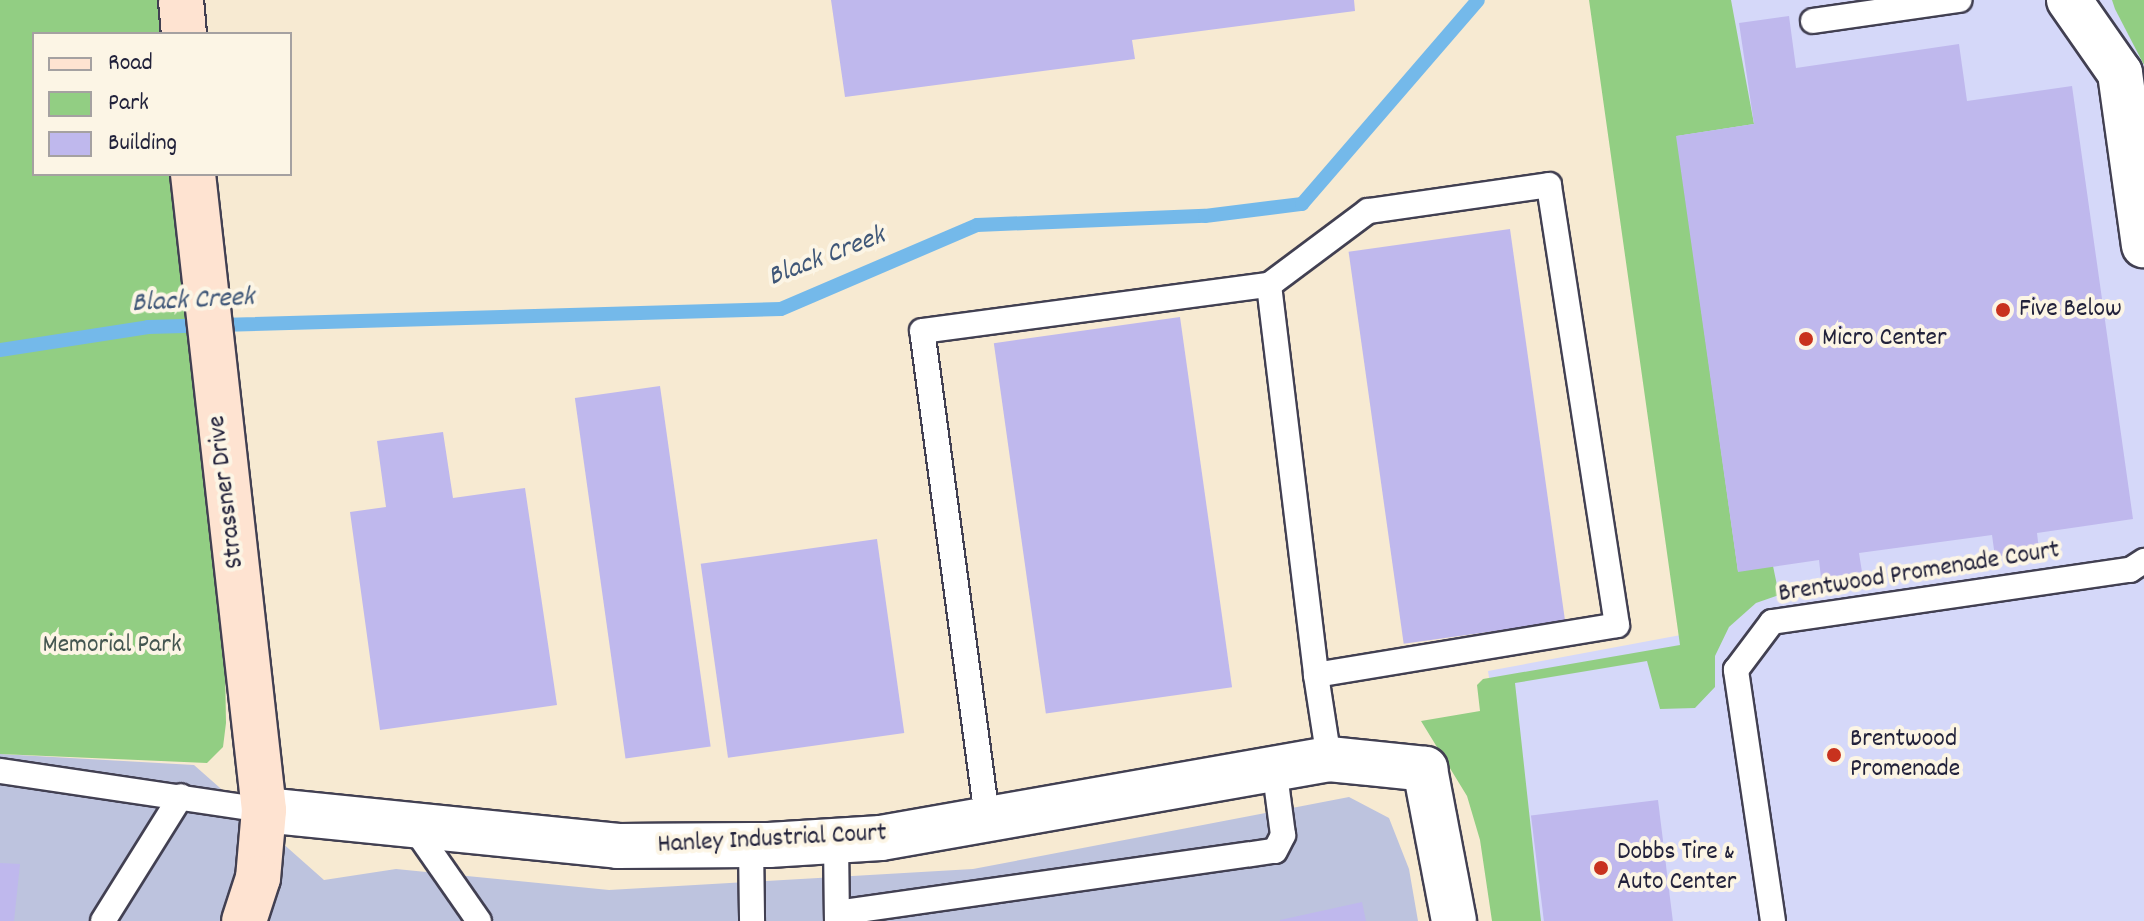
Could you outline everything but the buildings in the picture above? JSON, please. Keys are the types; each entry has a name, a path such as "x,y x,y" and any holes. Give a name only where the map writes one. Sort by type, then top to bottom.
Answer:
{"street":[{"path":"181,0 184,32"},
{"path":"2069,0 2120,73 2144,245"},
{"name":"Strassner Drive","path":"193,176 264,810"},
{"name":"Hanley Industrial Court","path":"264,810 618,846 836,841 881,838 1329,759 1425,769 1454,921"},
{"path":"250,918 258,878 264,810"}],"lane":[{"path":"1813,21 1959,0"},
{"path":"987,817 922,331 1269,285 1368,211 1549,185 1617,625 1316,675"},
{"path":"1269,285 1329,759"},
{"name":"Brentwood Promenade Court","path":"1773,921 1736,670 1772,622 2130,570 2144,561"},
{"path":"836,841 837,917 1275,851 1283,835 1274,767"},
{"path":"0,771 264,810"},
{"path":"103,921 181,796"},
{"path":"412,825 479,921"},
{"path":"751,845 752,921"}],"shaded area":[{"path":"1658,0 2144,0 2144,921 1526,921 1488,671 1729,626"},
{"path":"0,754 194,765 324,880 396,869 609,890 973,869 1349,797 1389,818 1409,869 1418,921 0,921"}],"green space":[{"name":"Memorial Park","path":"0,0 181,0 184,32 32,32 32,176 193,176 221,430 226,723 223,747 207,763 0,754"},
{"path":"1589,0 1731,0 1754,124 1677,136 1738,571 1773,566 1779,595 1756,603 1729,627 1715,656 1715,687 1695,708 1660,709 1647,661 1515,683 1541,921 1492,921 1480,840 1467,796 1421,721 1480,711 1477,685 1483,679 1680,645"},
{"path":"2112,0 2144,0 2144,65 2115,9"}],"waterway":[{"name":"Black Creek","path":"0,350 148,327 781,309 977,225 1205,216 1302,204 1478,0"}],"place":[{"name":"Five Below","path":"2003,310"},
{"name":"Micro Center","path":"1806,339"},
{"name":"Brentwood Promenade","path":"1834,755"},
{"name":"Dobbs Tire & Auto Center","path":"1601,868"}]}
